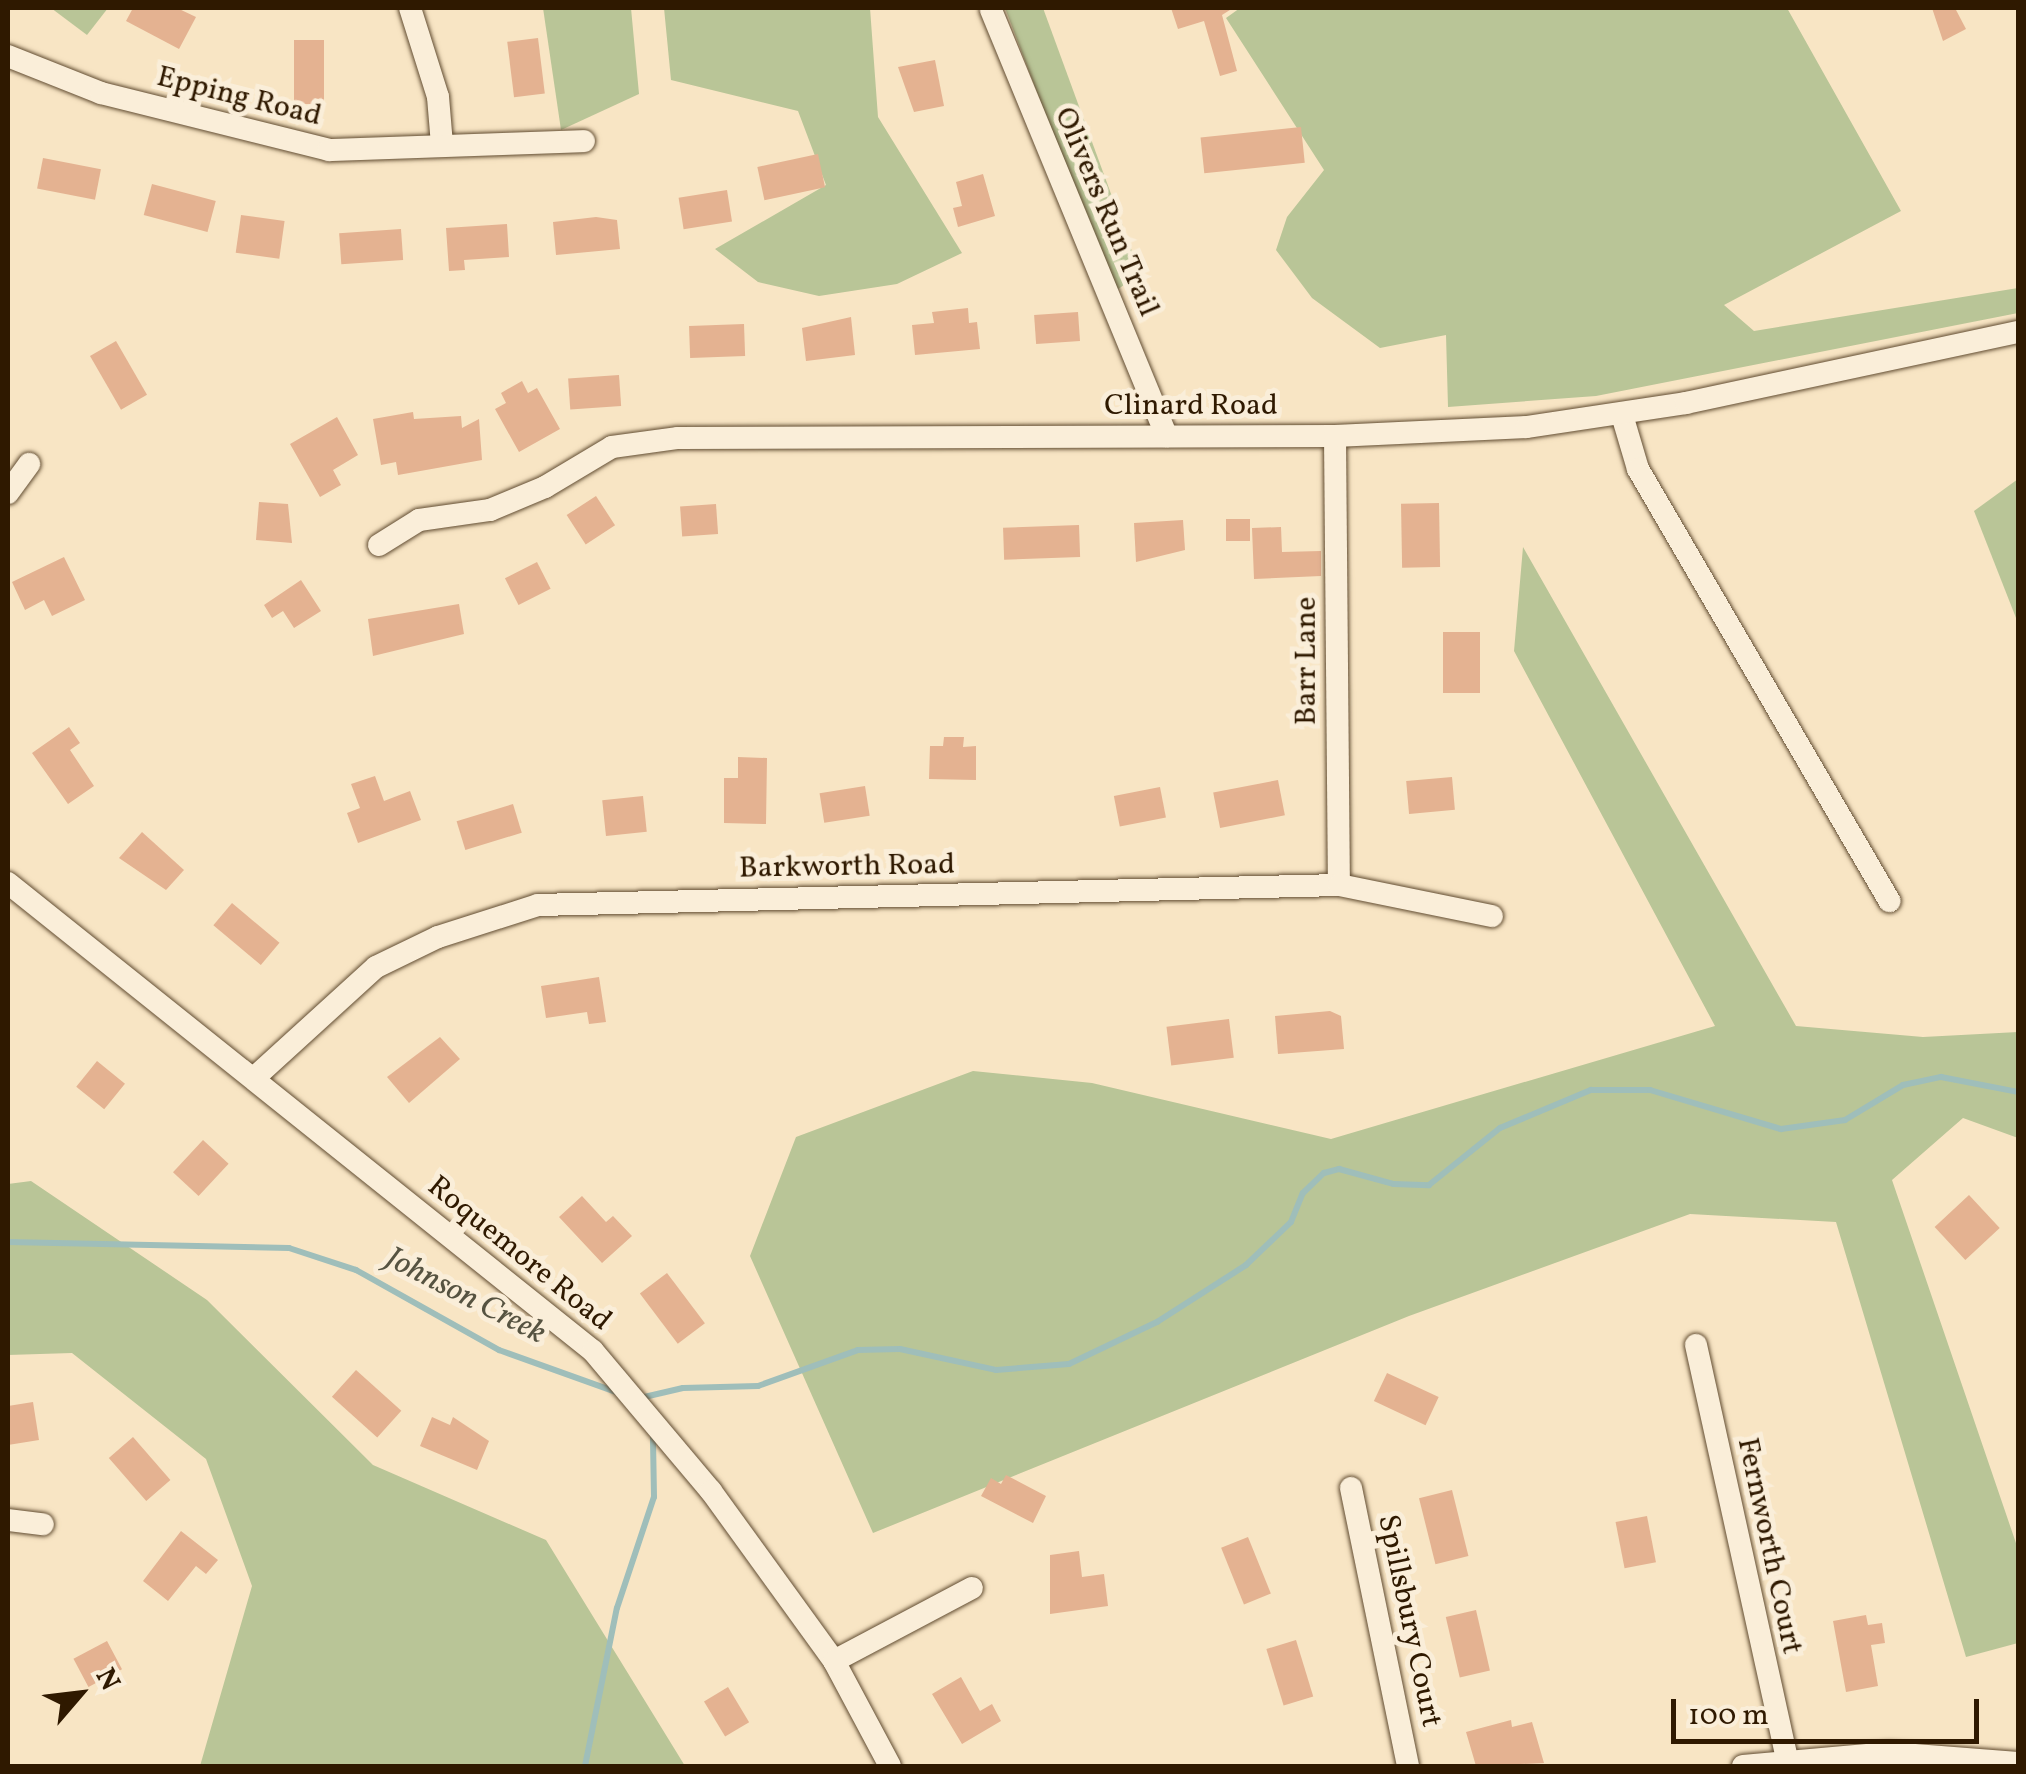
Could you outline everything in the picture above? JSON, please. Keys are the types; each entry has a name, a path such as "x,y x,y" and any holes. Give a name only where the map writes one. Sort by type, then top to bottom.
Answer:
{"street":[{"path":"410,8 438,97 442,145"},
{"name":"Olivers Run Trail","path":"991,10 1166,436"},
{"name":"Epping Road","path":"8,56 101,93 329,150 584,141"},
{"name":"Clinard Road","path":"379,544 419,520 490,510 546,487 612,447 678,438 1336,436 1528,427 1622,415 2018,332"},
{"path":"1622,415 1638,470 1889,901"},
{"name":"Barr Lane","path":"1336,436 1338,886"},
{"path":"8,493 28,464"},
{"name":"Roquemore Road","path":"8,883 593,1350 711,1491 834,1661 890,1766"},
{"name":"Barkworth Road","path":"254,1078 376,967 438,937 538,905 1338,886 1492,916"},
{"name":"Fernworth Court","path":"1696,1345 1787,1758"},
{"name":"Spillsbury Court","path":"1351,1488 1408,1766"},
{"path":"8,1520 43,1524"},
{"path":"834,1661 972,1588"},
{"path":"1743,1766 1787,1758 1890,1753 2018,1763"}],"green space":[{"path":"51,8 108,8 87,35"},
{"path":"543,8 631,8 639,94 561,130"},
{"path":"664,8 870,8 878,117 962,253 897,284 819,296 758,282 715,249 826,185 798,111 671,80"},
{"path":"1005,8 1043,8 1140,273 1113,293"},
{"path":"1240,8 1787,8 1901,211 1724,305 1754,331 2018,288 2018,313 1596,396 1448,407 1446,335 1380,348 1312,298 1276,250 1287,217 1324,170 1226,18"},
{"path":"2018,479 2018,623 1974,511"},
{"path":"1523,547 1796,1026 1923,1037 2018,1032 2018,1138 1963,1118 1892,1180 2018,1549 2018,1643 1966,1657 1836,1222 1690,1214 1409,1316 873,1533 750,1256 796,1137 973,1071 1092,1083 1331,1139 1715,1026 1514,651"},
{"path":"31,1181 207,1300 373,1465 546,1540 685,1766 200,1766 252,1586 206,1459 72,1353 8,1355 8,1184"}],"building":[{"path":"133,8 177,8 196,17 179,49 126,21"},
{"path":"1171,8 1233,8 1222,15 1237,71 1220,76 1204,21 1178,29"},
{"path":"1932,8 1955,8 1966,29 1943,41"},
{"path":"538,38 545,94 514,97 507,42"},
{"path":"294,40 324,40 324,104 294,104"},
{"path":"935,60 944,106 914,112 898,67"},
{"path":"1301,127 1305,163 1204,173 1201,138"},
{"path":"818,154 825,187 764,200 757,167"},
{"path":"43,158 101,169 95,200 37,188"},
{"path":"983,174 995,216 958,227 953,208 962,206 956,182"},
{"path":"152,184 216,201 207,232 144,215"},
{"path":"727,190 732,222 684,229 679,198"},
{"path":"241,215 285,221 279,259 236,253"},
{"path":"596,217 617,220 620,249 556,255 553,222"},
{"path":"507,224 509,257 464,260 465,270 449,271 446,228"},
{"path":"401,229 403,260 341,264 339,233"},
{"path":"968,308 969,323 977,322 980,349 915,355 912,325 934,323 932,312"},
{"path":"1078,312 1080,341 1036,344 1034,315"},
{"path":"851,317 855,355 806,361 802,328"},
{"path":"744,324 745,356 690,358 689,326"},
{"path":"116,341 147,395 121,410 90,356"},
{"path":"619,375 621,406 570,409 568,379"},
{"path":"522,381 528,393 537,388 560,429 519,452 495,409 506,403 501,393"},
{"path":"413,412 414,419 461,416 462,428 479,419 482,460 398,475 396,462 381,465 373,419"},
{"path":"337,417 358,455 333,470 341,485 320,497 290,444"},
{"path":"596,496 615,525 586,544 567,515"},
{"path":"259,502 288,504 292,543 256,540"},
{"path":"1439,503 1440,567 1402,568 1401,504"},
{"path":"716,504 718,534 682,536 680,507"},
{"path":"1226,519 1250,519 1250,541 1226,541"},
{"path":"1183,520 1185,550 1136,562 1134,523"},
{"path":"1079,525 1080,557 1004,560 1003,528"},
{"path":"1281,527 1282,552 1321,551 1321,576 1254,579 1252,528"},
{"path":"64,557 85,600 52,616 44,600 25,610 12,582"},
{"path":"537,562 551,589 519,605 505,578"},
{"path":"301,580 321,611 294,628 283,611 272,618 264,605"},
{"path":"459,604 464,634 373,656 368,619"},
{"path":"1443,632 1480,632 1480,693 1443,693"},
{"path":"69,727 80,743 70,750 94,786 68,804 32,753"},
{"path":"944,737 964,737 963,747 976,746 976,780 929,779 930,746 943,746"},
{"path":"738,757 767,758 766,824 724,823 724,778 738,778"},
{"path":"375,776 384,801 410,791 421,820 358,843 347,813 360,808 351,784"},
{"path":"1452,777 1455,810 1409,814 1406,781"},
{"path":"1278,780 1285,815 1220,828 1213,793"},
{"path":"865,786 870,816 824,823 820,793"},
{"path":"1160,787 1166,817 1120,826 1114,796"},
{"path":"643,796 647,832 606,836 602,800"},
{"path":"513,804 522,833 465,850 457,821"},
{"path":"142,832 184,870 166,890 119,858"},
{"path":"232,903 279,943 261,965 213,925"},
{"path":"599,977 606,1022 589,1024 587,1012 546,1018 541,986"},
{"path":"1330,1011 1341,1016 1344,1049 1278,1054 1275,1016"},
{"path":"1229,1019 1234,1058 1171,1065 1166,1027"},
{"path":"440,1037 460,1059 409,1103 387,1077"},
{"path":"97,1061 125,1084 104,1109 76,1087"},
{"path":"203,1140 229,1164 199,1196 173,1172"},
{"path":"1969,1195 2000,1228 1965,1260 1935,1227"},
{"path":"582,1196 606,1222 613,1216 632,1236 602,1263 559,1217"},
{"path":"667,1273 705,1323 678,1344 640,1293"},
{"path":"356,1370 401,1411 377,1438 332,1397"},
{"path":"1387,1373 1439,1397 1426,1425 1374,1401"},
{"path":"33,1402 39,1440 8,1445 8,1406"},
{"path":"432,1417 450,1425 453,1417 489,1441 477,1470 420,1446"},
{"path":"133,1437 170,1480 146,1501 109,1458"},
{"path":"1006,1475 1046,1496 1033,1523 981,1496 991,1478 1001,1484"},
{"path":"1452,1490 1468,1556 1435,1564 1419,1498"},
{"path":"1647,1516 1656,1562 1625,1568 1616,1522"},
{"path":"181,1531 218,1560 206,1574 196,1566 168,1601 143,1581"},
{"path":"1248,1537 1271,1594 1244,1604 1221,1548"},
{"path":"1079,1551 1082,1577 1104,1574 1108,1606 1050,1614 1050,1555"},
{"path":"1476,1610 1490,1670 1460,1677 1446,1617"},
{"path":"1866,1615 1868,1625 1882,1623 1885,1643 1871,1645 1878,1686 1846,1692 1833,1621"},
{"path":"1296,1640 1313,1696 1284,1705 1266,1649"},
{"path":"107,1641 122,1669 88,1687 73,1659"},
{"path":"961,1677 980,1711 992,1704 1001,1721 962,1744 932,1694"},
{"path":"728,1687 749,1722 725,1737 704,1701"},
{"path":"1511,1720 1512,1727 1532,1722 1544,1763 1476,1766 1466,1732"}],"waterway":[{"path":"640,1398 683,1388 758,1386 858,1350 900,1349 996,1370 1069,1364 1157,1322 1246,1265 1291,1222 1303,1193 1324,1173 1339,1169 1394,1184 1429,1185 1500,1128 1591,1090 1650,1090 1781,1129 1845,1120 1903,1085 1941,1077 2018,1092"},
{"name":"Johnson Creek","path":"8,1242 289,1248 356,1270 499,1350 619,1393"},
{"name":"Johnson Creek","path":"585,1766 617,1608 654,1497 653,1437"}]}
